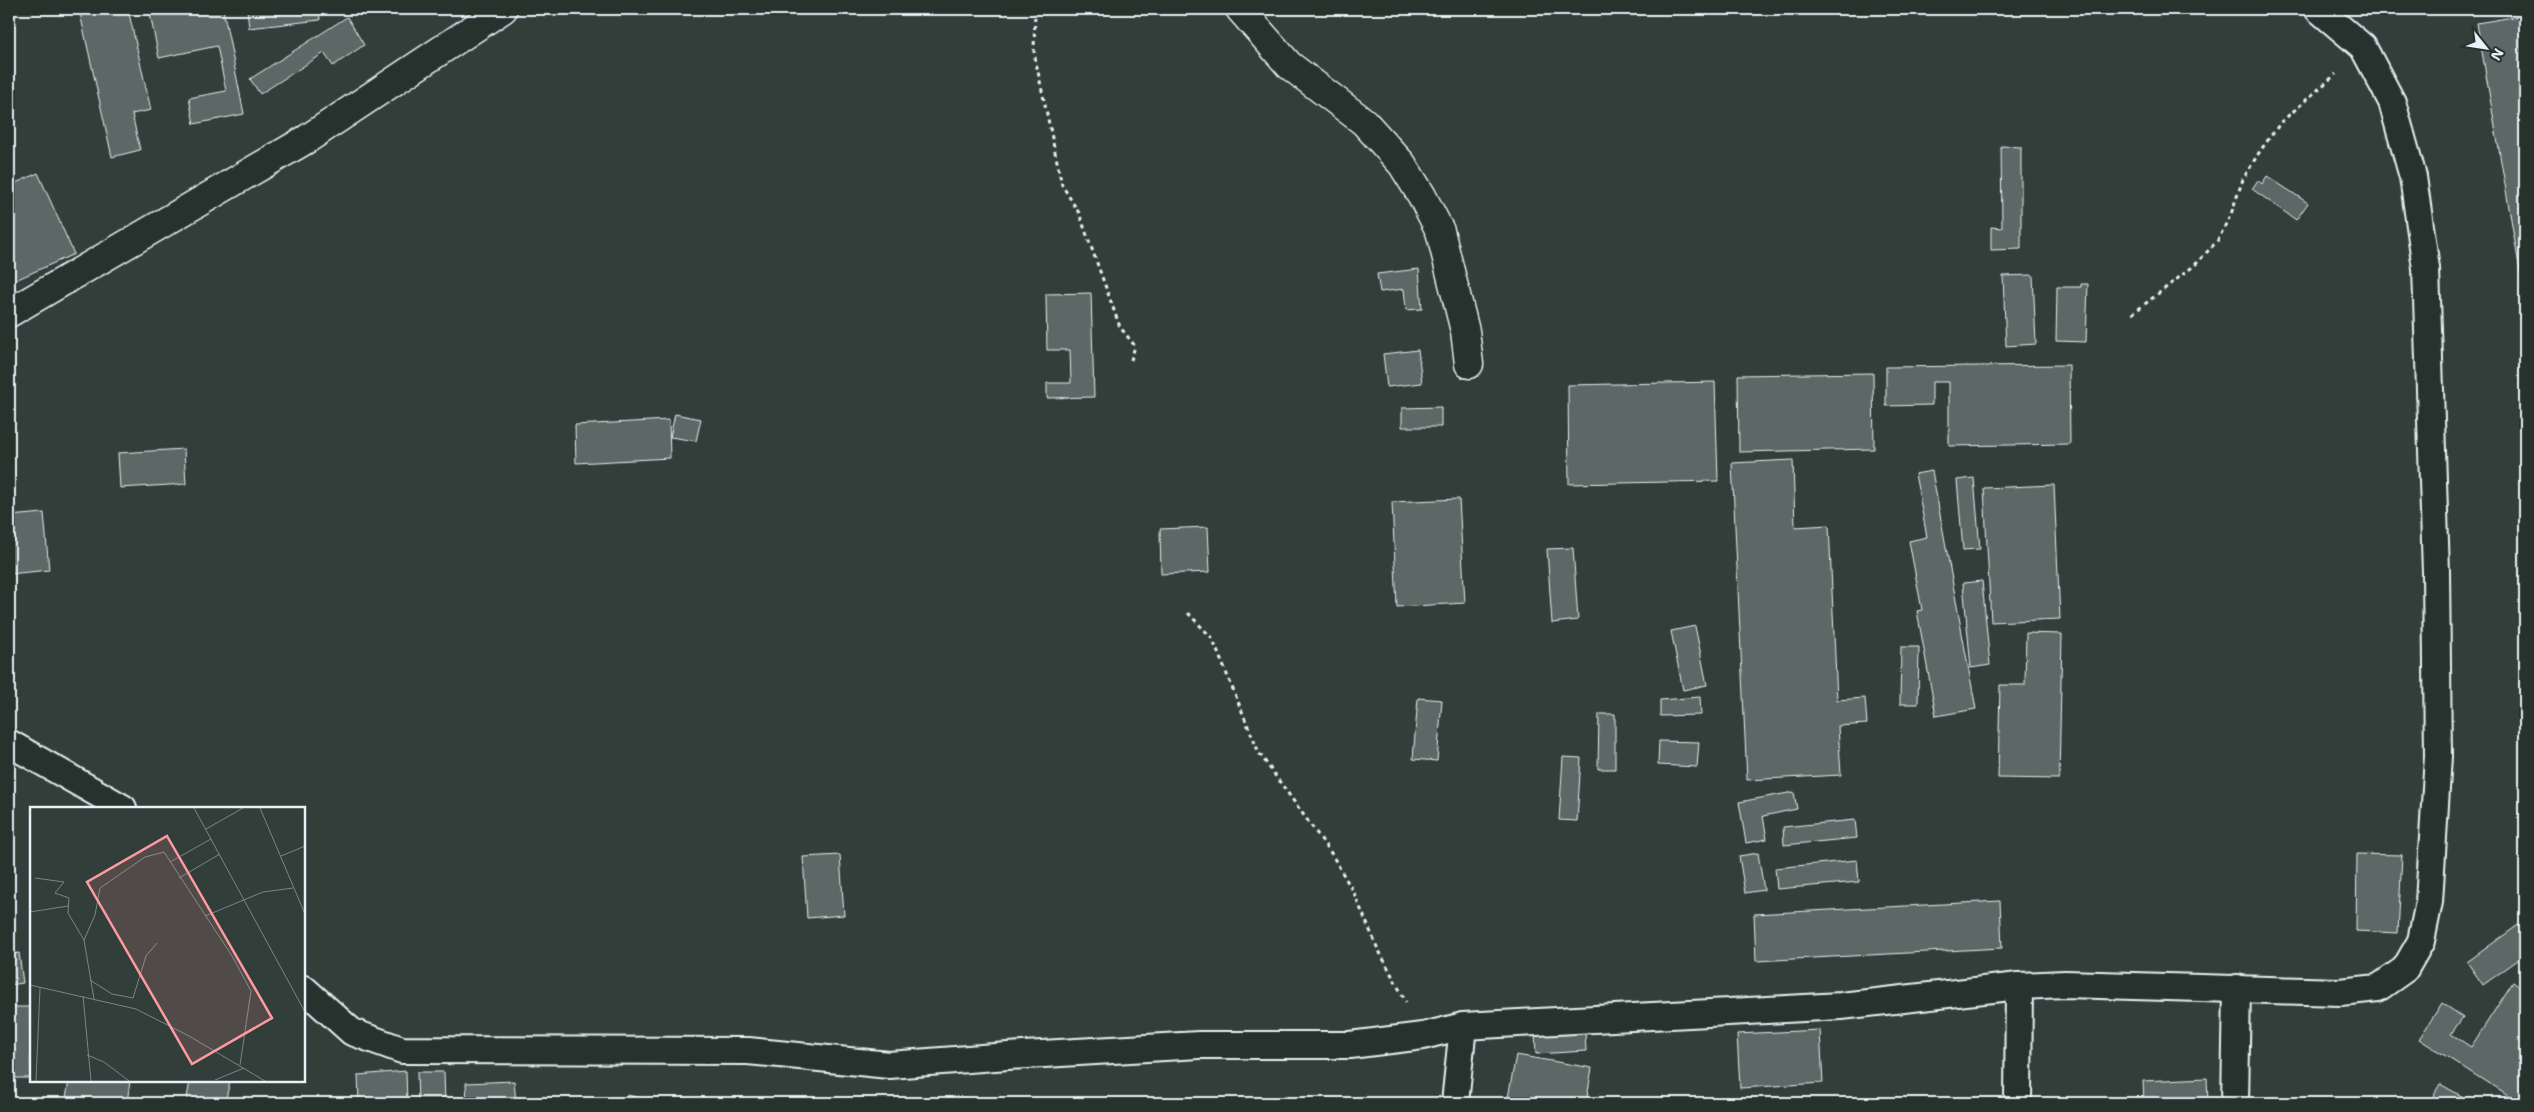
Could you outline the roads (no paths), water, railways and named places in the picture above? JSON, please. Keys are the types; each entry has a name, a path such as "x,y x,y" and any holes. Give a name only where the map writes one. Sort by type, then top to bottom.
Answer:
{"street":[{"path":"9,314 307,139 504,9"},
{"path":"1240,9 1289,65 1364,122 1402,164 1422,196 1440,231 1465,331 1469,364"}],"lane":[{"path":"305,990 352,1032 402,1050 748,1051 889,1065 1199,1045 1350,1045 1423,1036 1463,1026 1841,1006 2019,986 2066,984 2340,992 2378,988 2405,969 2420,941 2428,902 2438,756 2436,572 2426,268 2413,176 2392,102 2363,47 2318,9"},
{"path":"9,743 121,807"},
{"path":"2018,1103 2019,986"},
{"path":"2235,1103 2237,988"},
{"path":"1455,1103 1463,1026"}]}
